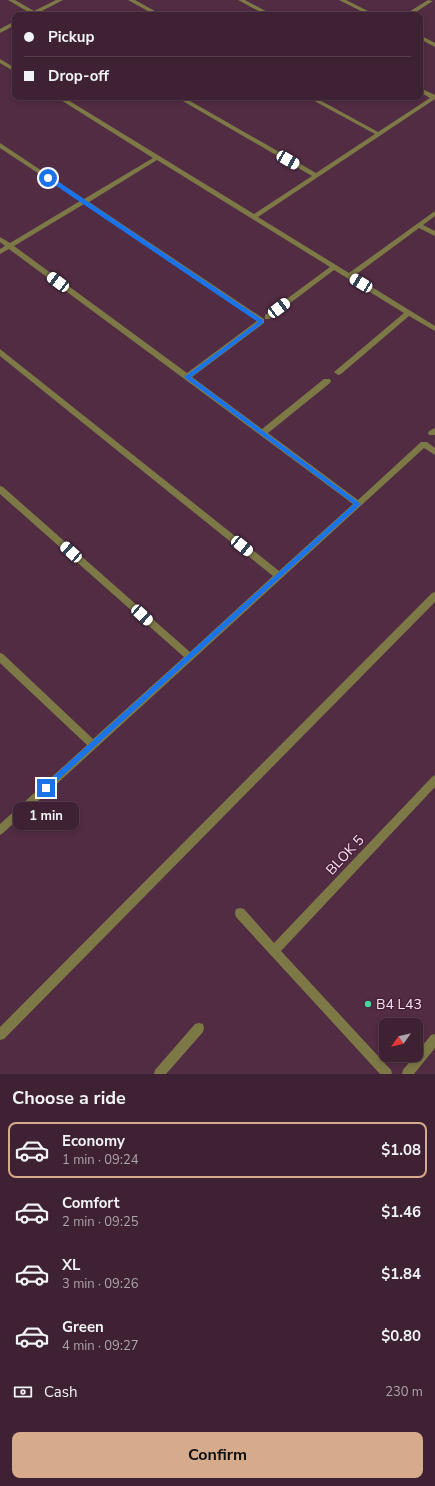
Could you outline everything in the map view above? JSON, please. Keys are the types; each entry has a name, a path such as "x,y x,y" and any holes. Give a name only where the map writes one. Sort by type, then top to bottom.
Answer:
{"street":[{"path":"11,0 31,12"},
{"path":"38,12 60,0"},
{"path":"131,0 153,12"},
{"path":"240,0 264,12"},
{"path":"342,0 367,12"},
{"path":"412,12 430,1"},
{"path":"0,31 12,25"},
{"path":"423,39 435,45"},
{"path":"0,61 12,68"},
{"path":"254,217 434,97 423,92"},
{"path":"64,100 435,329"},
{"path":"184,100 316,176"},
{"path":"316,100 378,134"},
{"path":"0,145 262,322 187,377"},
{"path":"0,252 157,158"},
{"path":"349,276 435,213"},
{"path":"419,225 435,234"},
{"path":"0,239 358,504"},
{"path":"268,317 334,267"},
{"path":"338,372 409,313"},
{"path":"0,352 279,576"},
{"path":"263,433 327,381"},
{"path":"0,830 424,444 435,452"},
{"path":"0,489 190,657"},
{"path":"0,1035 435,596"},
{"path":"0,656 93,745"},
{"name":"BLOK 5","path":"275,950 435,780"},
{"path":"240,913 387,1074"},
{"path":"159,1074 199,1028"},
{"path":"407,1074 435,1039"}],"place":[{"name":"B4 L43","path":"368,1004"}],"route":[{"path":"46,788 358,504 187,377 262,322 48,178"}]}
